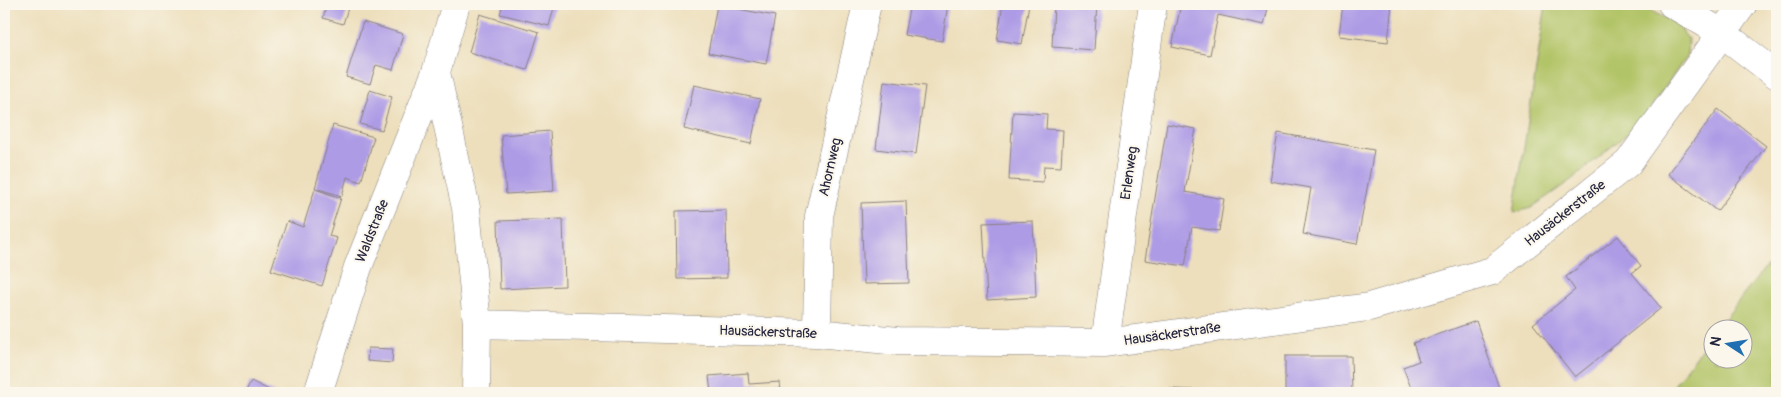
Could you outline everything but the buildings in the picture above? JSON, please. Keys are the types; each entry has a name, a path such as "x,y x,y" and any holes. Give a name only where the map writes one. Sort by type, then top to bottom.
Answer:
{"street":[{"name":"Waldstraße","path":"318,393 358,267 436,72 456,4"},
{"name":"Ahornweg","path":"817,333 819,216 867,4"},
{"name":"Erlenweg","path":"1105,343 1153,4"},
{"path":"1672,4 1722,33 1777,75"},
{"name":"Hausäckerstraße","path":"476,324 817,333 898,341 1105,343 1369,307 1492,271 1628,163 1743,4"},
{"name":"Waldstraße","path":"436,72 466,208 476,324 476,393"}],"green space":[{"path":"1546,4 1637,4 1677,24 1688,39 1687,56 1639,124 1571,180 1531,208 1514,213"},
{"path":"1767,265 1777,296 1777,393 1668,393 1704,346 1704,370 1754,370 1754,320 1724,320"}]}
